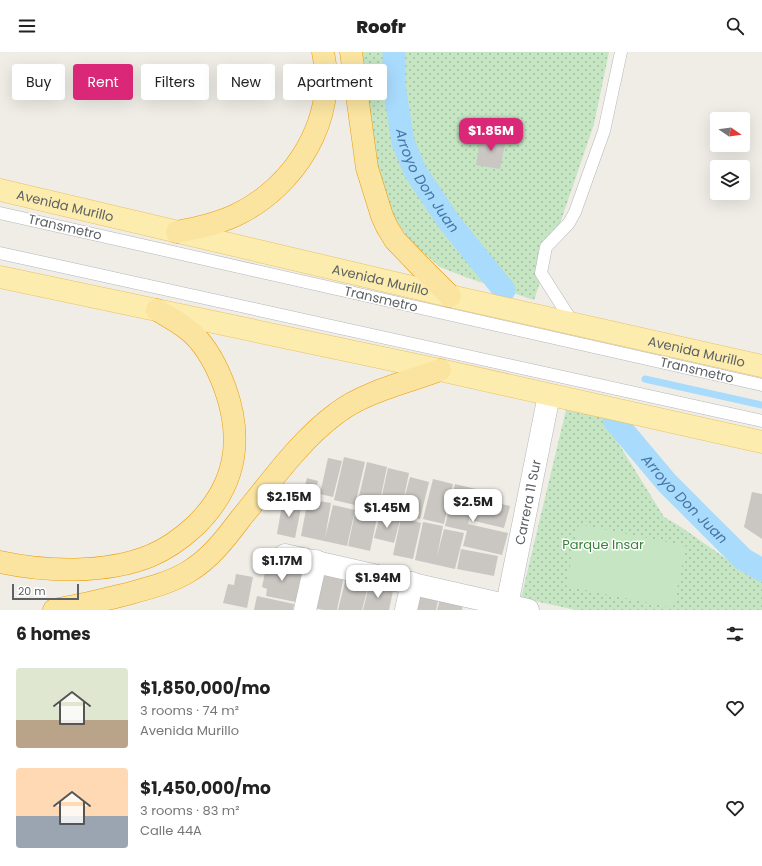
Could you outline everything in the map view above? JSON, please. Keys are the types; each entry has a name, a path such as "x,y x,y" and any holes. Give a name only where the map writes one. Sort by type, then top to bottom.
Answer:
{"highway":[{"path":"177,232 221,221 247,210 260,202 275,189 295,168 312,138 322,107 326,82 326,69 323,52"},
{"path":"351,52 368,168 382,216 395,240 450,296"},
{"path":"0,562 37,568 78,569 103,568 139,560 161,550 183,537 210,510 218,499 227,480 234,453 236,434 229,400 214,363 200,342 184,326 157,310"},
{"path":"54,610 82,605 147,588 170,581 189,572 218,548 288,462 328,420 348,405 393,386 440,370"}],"main road":[{"name":"Avenida Murillo","path":"0,190 450,296 762,366"},
{"path":"0,277 440,370 762,442"}],"street":[{"name":"Carrera 11 Sur","path":"506,607 550,395"},
{"path":"285,555 412,583 506,607 528,610"},
{"path":"305,610 316,561"},
{"path":"406,610 412,583"}],"lane":[{"path":"574,324 541,273 546,247 569,223 575,212 604,131 621,52"},
{"name":"Transmetro","path":"0,213 762,385"},
{"path":"0,253 762,421"}],"green space":[{"path":"360,52 609,52 594,124 534,300 440,267 413,244 396,221 382,193 376,164 367,100 387,100 387,64 362,64"},
{"name":"Parque Insar","path":"566,410 602,417 664,517 681,527 738,567 762,581 762,610 576,610 521,598"},
{"path":"579,524 686,546 673,608 566,586"}],"building":[{"path":"481,135 506,139 500,169 476,165"},
{"path":"344,457 365,462 355,505 334,500"},
{"path":"328,458 342,461 333,497 320,494"},
{"path":"367,462 387,467 378,510 357,505"},
{"path":"388,468 409,473 402,507 410,477 429,482 420,519 379,509"},
{"path":"307,478 318,481 314,496 303,493"},
{"path":"433,479 453,484 444,524 423,519"},
{"path":"455,484 476,489 468,524 508,533 502,555 463,546 467,531 445,526"},
{"path":"752,492 762,494 762,539 744,527"},
{"path":"476,498 510,506 504,528 470,520"},
{"path":"283,499 302,503 295,538 277,534"},
{"path":"308,499 331,503 325,538 333,505 355,510 347,546 301,536"},
{"path":"356,508 378,513 370,551 348,546"},
{"path":"380,515 400,520 394,543 374,538"},
{"path":"401,518 421,523 413,559 393,555"},
{"path":"423,522 443,526 437,556 444,529 464,533 455,569 415,560"},
{"path":"461,549 498,556 494,576 457,569"},
{"path":"267,563 303,570 296,602 266,596 267,589 262,587"},
{"path":"322,571 344,576 337,610 323,610 315,608"},
{"path":"236,574 253,577 247,608 223,603 228,584 234,585"},
{"path":"346,578 369,583 362,610 338,610"},
{"path":"369,586 393,591 389,610 363,610"},
{"path":"419,592 439,596 436,610 414,610"},
{"path":"257,596 294,604 293,610 254,610"},
{"path":"440,599 463,604 462,610 437,610"}],"waterway":[{"name":"Arroyo Don Juan","path":"394,52 394,85 403,142 415,171 449,222 504,290"},
{"path":"645,379 762,405"},
{"name":"Arroyo Don Juan","path":"614,420 667,483 743,559 762,570"}]}
